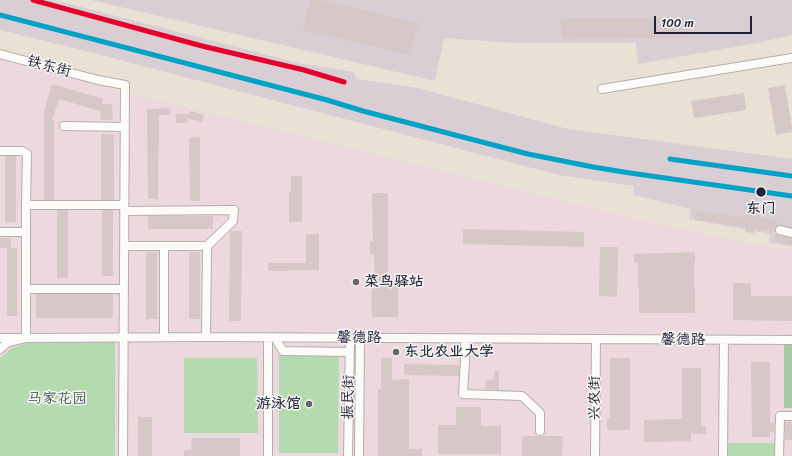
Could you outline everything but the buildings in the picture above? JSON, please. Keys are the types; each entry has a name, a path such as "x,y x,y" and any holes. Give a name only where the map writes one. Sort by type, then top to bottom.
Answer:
{"street":[{"name":"铁东街","path":"0,54 98,80 125,85 124,127"},
{"path":"602,89 792,58"},
{"path":"64,126 124,127 123,456"},
{"path":"0,151 22,151 27,154 26,338 0,338"},
{"path":"26,205 234,210 232,221 207,246 206,338"},
{"path":"780,230 792,233"},
{"path":"0,232 26,232"},
{"path":"124,246 207,246"},
{"path":"164,246 164,338"},
{"path":"26,289 124,289"},
{"name":"馨德路","path":"0,349 8,342 26,338 792,340"},
{"path":"272,338 283,351 350,352"},
{"path":"268,456 272,338"},
{"name":"振民街","path":"348,456 350,338"},
{"name":"振民街","path":"359,456 360,338"},
{"path":"465,339 463,394 522,396 540,413 540,431"},
{"name":"兴农街","path":"595,456 596,339"},
{"path":"723,456 724,340"},
{"path":"349,396 359,396"},
{"path":"779,456 780,416 792,416"},
{"path":"348,444 359,444"}],"shaded area":[{"path":"0,0 54,0 299,63 354,72 357,79 418,88 568,129 792,159 792,246 769,243 770,234 689,219 691,209 633,195 634,186 559,175 0,30"},
{"path":"91,0 792,0 792,35 757,43 638,64 636,43 513,43 444,38 435,81"},
{"name":"东北农业大学","path":"0,59 124,93 678,229 758,245 792,249 792,456 0,456"}],"green space":[{"name":"马家花园","path":"115,341 115,456 0,456 0,358 12,348 30,342"},
{"path":"784,345 792,345 792,408 784,408"},
{"name":"游泳馆","path":"279,355 339,355 338,453 279,453"},
{"path":"184,358 257,358 258,433 184,433"},
{"path":"725,443 777,443 777,456 725,456"}],"transit line":[{"path":"33,0 202,46 304,70 344,82"},
{"path":"0,15 528,154 630,173 792,196"},
{"path":"670,159 792,176"}],"place":[{"name":"东门","path":"761,192"},
{"name":"菜鸟驿站","path":"356,282"},
{"name":"东北农业大学","path":"396,352"},
{"name":"游泳馆","path":"309,404"}]}
